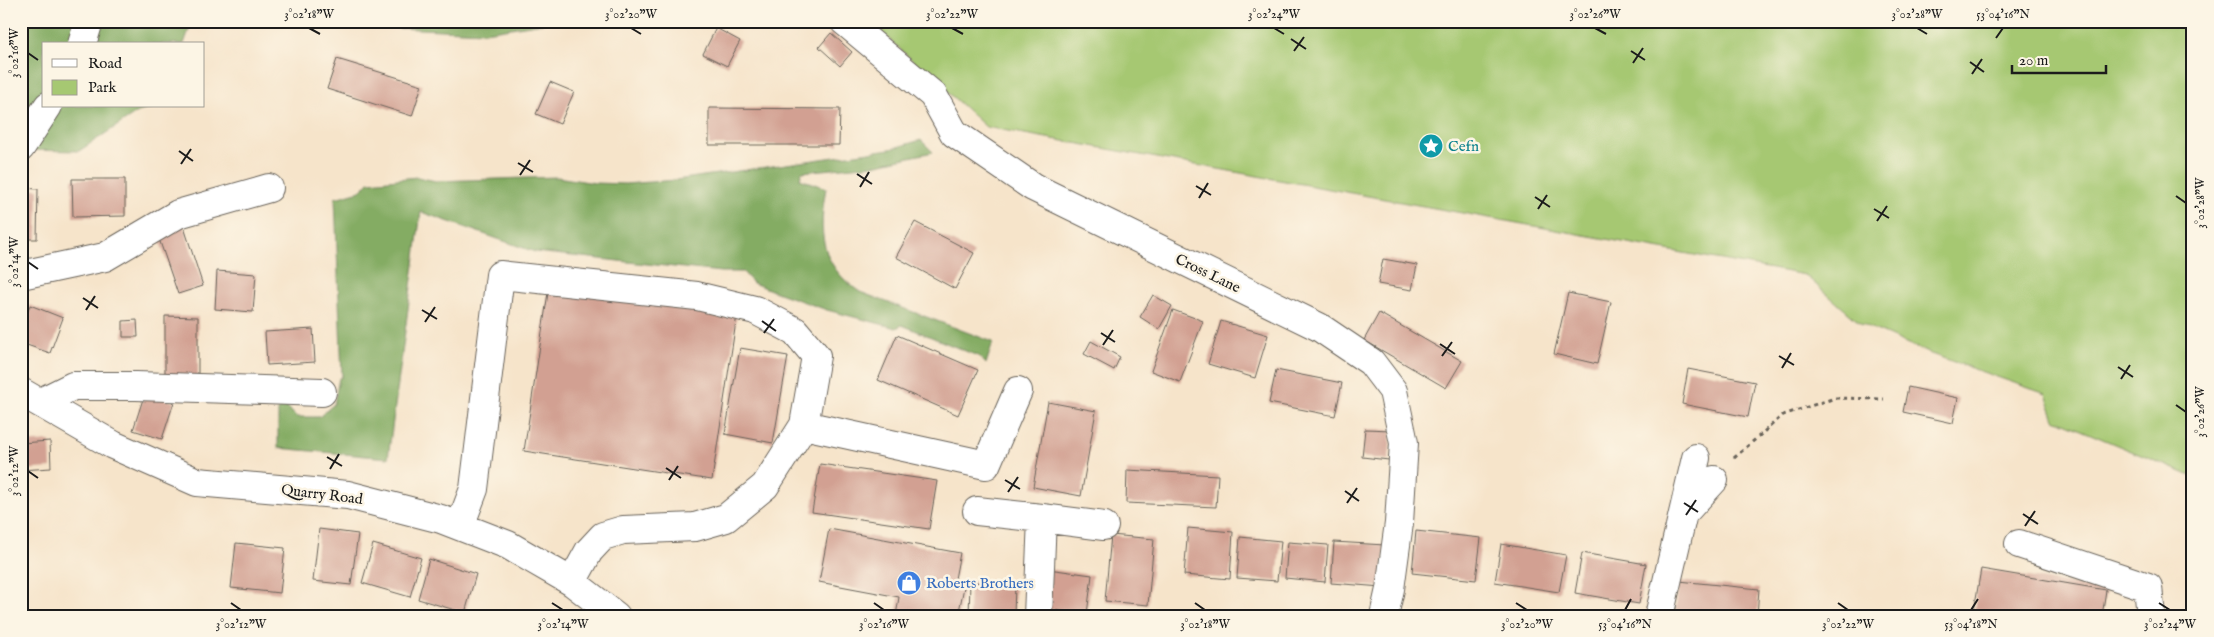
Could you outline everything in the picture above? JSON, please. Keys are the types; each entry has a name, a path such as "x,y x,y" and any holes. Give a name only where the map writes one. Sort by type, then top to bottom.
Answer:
{"street":[{"path":"83,42 89,21"},
{"name":"Cross Lane","path":"844,21 933,96 954,133 1033,187 1319,326 1371,362 1393,391 1404,443 1399,523 1390,589 1384,616"},
{"path":"21,147 47,108"},
{"path":"21,275 105,257 178,214 269,188"},
{"path":"460,526 474,489 500,275 697,296 755,310 795,331 816,356 804,426 765,486 726,518 695,527 623,530 604,536 589,551 572,582"},
{"path":"31,397 73,386 136,386 322,392"},
{"path":"804,426 986,466 1018,391"},
{"name":"Quarry Road","path":"31,397 113,445 198,482 348,495 441,519 460,526 508,545 572,582 616,616"},
{"path":"1659,616 1696,458"},
{"path":"1682,516 1714,480"},
{"path":"977,510 1104,526"},
{"path":"1038,616 1042,518"},
{"path":"2019,544 2148,587 2151,616"}],"path":[{"path":"1714,480 1737,455 1783,415 1834,398 1884,399"}],"green space":[{"path":"21,21 192,21 185,42 42,42 42,108 151,108 138,112 79,151 21,150"},
{"path":"368,21 556,21 485,32 397,28"},
{"path":"869,21 2193,21 2193,477 2055,419 2046,394 1931,354 1860,323 1805,275 986,127"},
{"path":"921,140 933,152 873,165 802,172 800,179 826,188 822,219 825,247 837,271 847,282 860,292 993,342 986,364 980,357 902,325 896,328 827,310 776,292 753,283 743,272 721,272 535,252 421,212 388,458 278,448 278,399 297,417 319,417 334,404 339,378 342,377 335,198 360,191 369,182 417,177 436,181 557,177 595,183 625,184 676,180 890,149"}],"building":[{"path":"716,28 740,41 727,66 703,54"},
{"path":"831,33 852,52 840,66 819,47"},
{"path":"337,59 422,85 412,116 327,89"},
{"path":"550,82 574,92 560,124 536,114"},
{"path":"709,108 840,109 839,145 709,145"},
{"path":"72,179 125,179 125,216 73,217"},
{"path":"21,188 38,189 37,239 21,239"},
{"path":"915,222 974,253 955,289 896,257"},
{"path":"183,224 203,286 178,294 157,233"},
{"path":"1383,259 1417,265 1412,290 1378,284"},
{"path":"217,271 256,274 253,312 215,309"},
{"path":"549,286 737,315 712,480 524,451"},
{"path":"1568,293 1611,302 1597,364 1554,354"},
{"path":"1153,295 1172,306 1159,329 1140,317"},
{"path":"30,305 63,318 50,353 21,343 21,330"},
{"path":"1173,310 1203,321 1180,382 1151,371"},
{"path":"1379,313 1462,361 1446,388 1364,340"},
{"path":"165,316 198,317 198,380 165,380"},
{"path":"137,320 138,337 123,337 123,321"},
{"path":"1221,321 1268,335 1255,378 1208,364"},
{"path":"313,329 315,362 267,365 265,332"},
{"path":"897,335 978,370 958,415 878,380"},
{"path":"1091,341 1120,357 1114,370 1084,354"},
{"path":"740,348 788,356 773,443 725,434"},
{"path":"1688,369 1755,382 1748,417 1682,404"},
{"path":"1276,370 1342,383 1335,416 1269,403"},
{"path":"1908,387 1958,398 1953,423 1903,412"},
{"path":"145,393 174,402 162,439 133,430"},
{"path":"1048,402 1096,411 1081,496 1033,487"},
{"path":"1365,429 1391,430 1389,460 1362,457"},
{"path":"50,441 51,468 21,470 21,443"},
{"path":"820,464 937,481 929,529 812,512"},
{"path":"1127,470 1218,475 1216,507 1126,503"},
{"path":"1188,528 1233,532 1230,579 1184,575"},
{"path":"319,529 358,534 351,585 313,581"},
{"path":"829,529 960,553 954,584 964,587 958,616 896,616 899,597 819,582"},
{"path":"1416,531 1481,538 1476,580 1412,573"},
{"path":"1111,535 1154,539 1148,605 1105,601"},
{"path":"1240,537 1281,541 1277,581 1237,578"},
{"path":"1288,542 1328,545 1325,582 1285,578"},
{"path":"1334,542 1385,545 1382,587 1331,583"},
{"path":"236,543 285,548 280,593 231,588"},
{"path":"373,544 421,558 410,597 362,583"},
{"path":"1501,544 1566,555 1559,592 1495,582"},
{"path":"1582,553 1646,564 1639,604 1575,593"},
{"path":"429,559 476,574 465,613 418,599"},
{"path":"1048,569 1092,575 1087,614 1043,609"},
{"path":"1981,569 2106,590 2102,616 1973,616"},
{"path":"1679,581 1759,589 1757,616 1675,616"},
{"path":"970,582 1015,584 1014,616 969,616"}],"place":[{"name":"Cefn","path":"1431,146"},
{"name":"Roberts Brothers","path":"909,583"}]}
